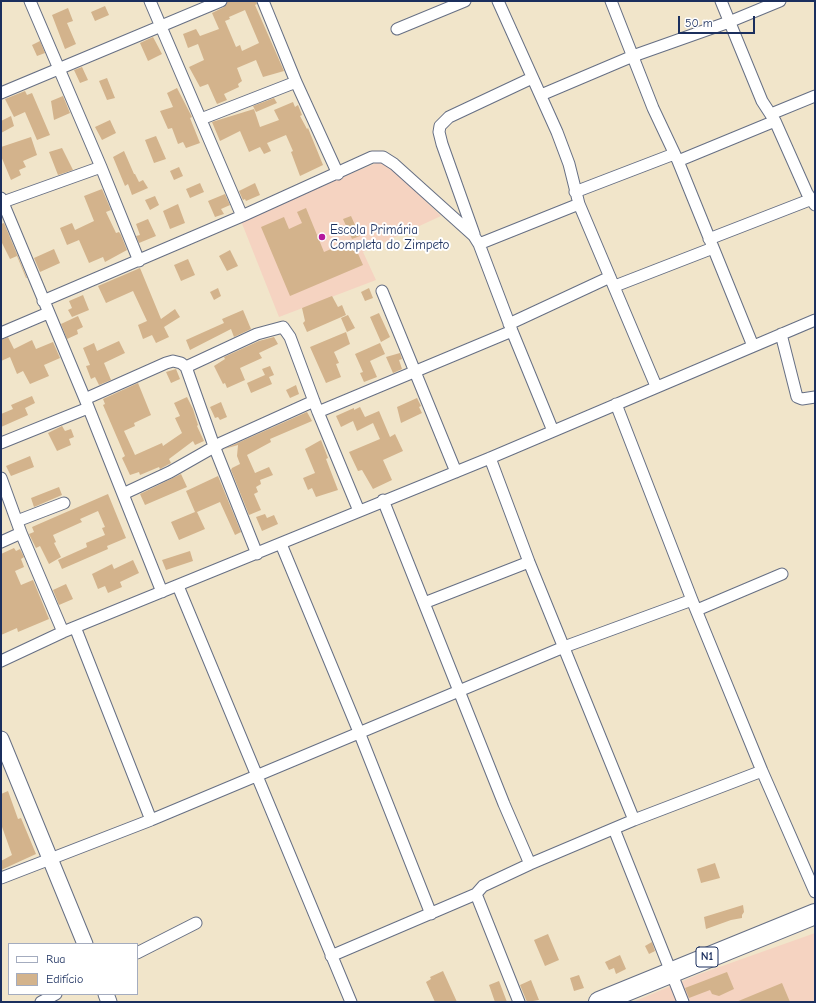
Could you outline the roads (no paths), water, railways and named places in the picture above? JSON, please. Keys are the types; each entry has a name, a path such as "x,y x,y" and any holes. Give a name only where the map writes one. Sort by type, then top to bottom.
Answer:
{"highway":[{"name":"N1","path":"599,1002 815,914"}],"street":[{"path":"30,1 101,167 139,261"},
{"path":"150,1 242,216"},
{"path":"1,93 221,1"},
{"path":"263,1 296,82 338,174"},
{"path":"398,29 465,1"},
{"path":"498,1 541,95 569,164 579,204 656,386"},
{"path":"611,1 653,108 676,158 753,346"},
{"path":"318,412 510,328 612,281 814,204 807,193 773,118 762,101 728,22 721,1"},
{"path":"541,95 633,56 728,22 780,1"},
{"path":"532,78 449,117 440,126 439,132 442,144 510,328 553,431"},
{"path":"201,119 296,82"},
{"path":"575,192 676,158 773,118 815,96"},
{"path":"43,301 139,261 338,174 372,157 383,157 394,164 477,240"},
{"path":"101,167 2,200 87,404 162,592"},
{"path":"477,240 579,204"},
{"path":"382,290 456,472"},
{"path":"1,333 48,313"},
{"path":"1,661 63,632 257,554 383,500 490,458 656,386 815,320"},
{"path":"186,367 257,334 283,327 290,337 318,412 359,511"},
{"path":"781,334 797,397 802,400 815,397"},
{"path":"1,443 87,404 166,363 173,361 181,363 186,367 214,446 257,554"},
{"path":"122,494 170,472 214,446 314,401"},
{"path":"616,404 694,605 762,771 815,892"},
{"path":"490,458 529,562 634,820"},
{"path":"1,478 21,533 63,632"},
{"path":"383,500 460,690 504,804 530,864"},
{"path":"17,521 64,503"},
{"path":"1,542 21,533"},
{"path":"281,544 359,732 431,914"},
{"path":"424,603 529,562"},
{"path":"1,878 151,820 564,647 694,605 782,574"},
{"path":"178,586 351,1002"},
{"path":"75,627 151,820"},
{"path":"1,739 85,943"},
{"path":"331,956 476,894 484,886 530,864 634,820 762,771"},
{"path":"614,829 683,1002"},
{"path":"476,894 519,1002"},
{"path":"138,952 196,923"},
{"path":"41,1002 54,995"}],"place":[{"name":"Escola Primária Completa do Zimpeto","path":"322,237"}]}
